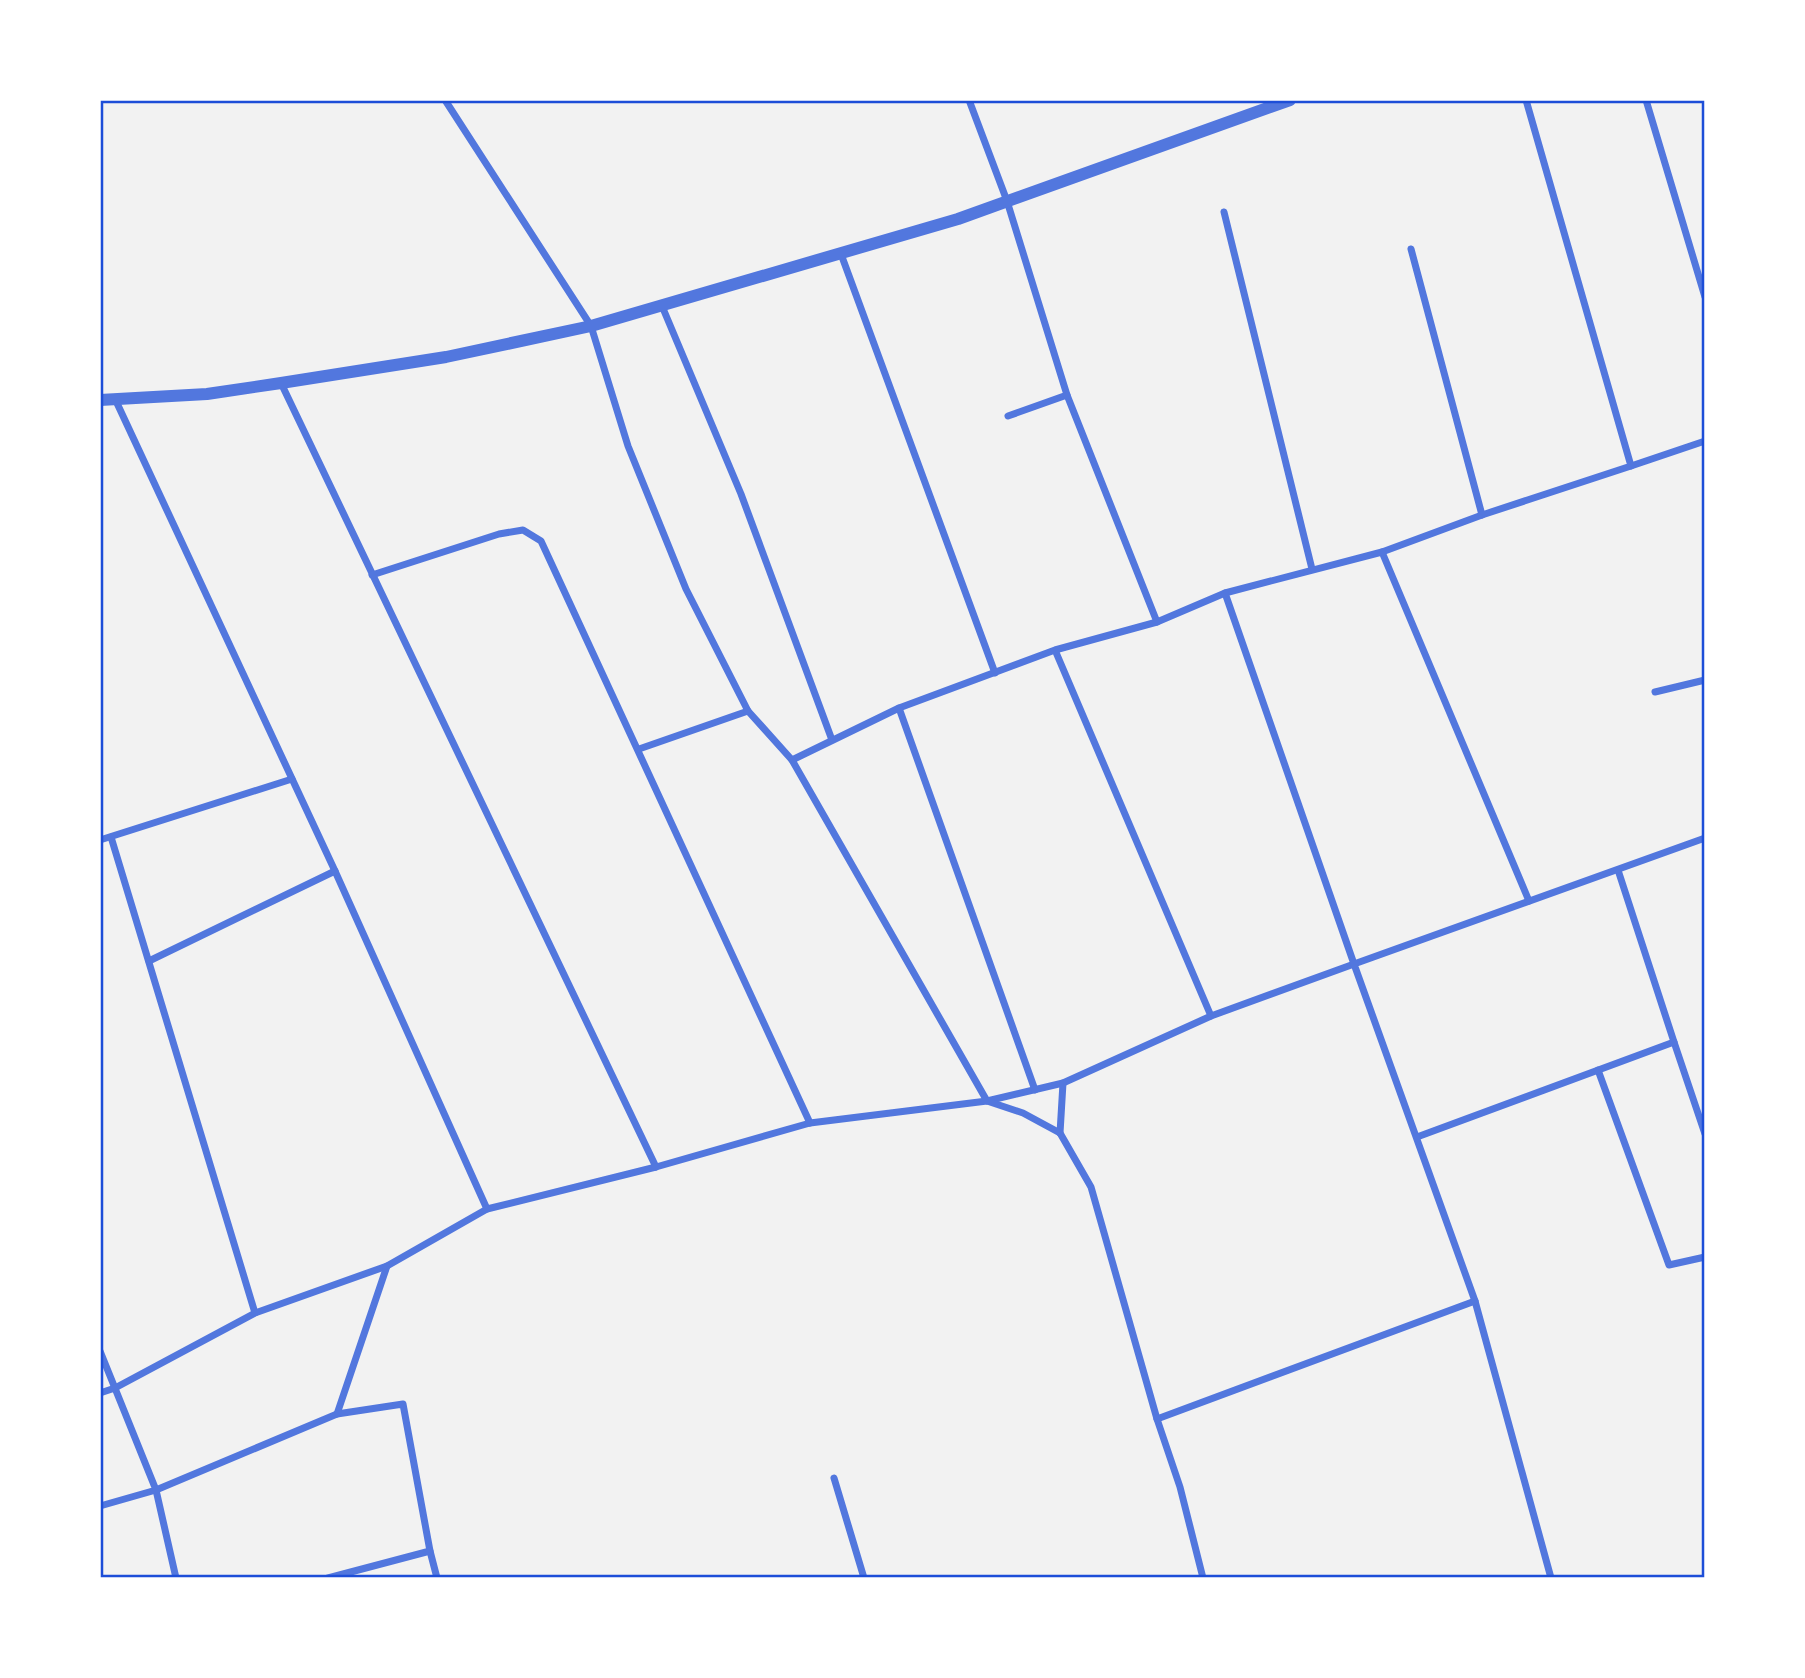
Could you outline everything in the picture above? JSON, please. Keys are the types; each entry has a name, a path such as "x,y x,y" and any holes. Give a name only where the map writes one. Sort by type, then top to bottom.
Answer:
{"street":[{"path":"444,100 591,326 628,446 686,589 748,711 792,760 987,1101 1024,1113 1060,1133 1091,1187 1157,1419 1180,1488 1203,1578"},
{"path":"970,100 1007,201 1066,395 1157,622"},
{"path":"100,400 207,394 281,383 446,357 591,326 841,254 1007,201 1285,100"},
{"path":"1526,100 1631,466"},
{"path":"1646,100 1705,297"},
{"path":"1224,212 1312,569"},
{"path":"1410,249 1482,514"},
{"path":"841,254 995,673"},
{"path":"662,306 741,494 832,740"},
{"path":"281,383 656,1167"},
{"path":"1008,416 1066,395"},
{"path":"116,401 335,871 487,1209"},
{"path":"792,760 899,708 1055,650 1157,622 1225,593 1382,552 1482,514 1705,441"},
{"path":"372,575 499,534 523,530 541,541 810,1123"},
{"path":"1382,552 1529,901"},
{"path":"1225,593 1475,1301 1551,1578"},
{"path":"1055,650 1211,1016"},
{"path":"1655,692 1705,680"},
{"path":"899,708 1035,1090"},
{"path":"639,750 748,711"},
{"path":"100,840 292,779"},
{"path":"111,836 255,1313"},
{"path":"100,1393 115,1388 255,1313 387,1266 487,1209 656,1167 810,1123 987,1101 1063,1083 1211,1016 1705,838"},
{"path":"1618,870 1705,1134"},
{"path":"149,961 335,871"},
{"path":"1417,1138 1674,1042"},
{"path":"1598,1070 1670,1265 1705,1257"},
{"path":"1060,1133 1063,1083"},
{"path":"337,1415 387,1266"},
{"path":"1157,1419 1475,1301"},
{"path":"100,1351 156,1490 176,1578"},
{"path":"100,1506 156,1490 337,1415 403,1404 437,1578"},
{"path":"834,1478 864,1578"},
{"path":"328,1578 430,1551"}]}
